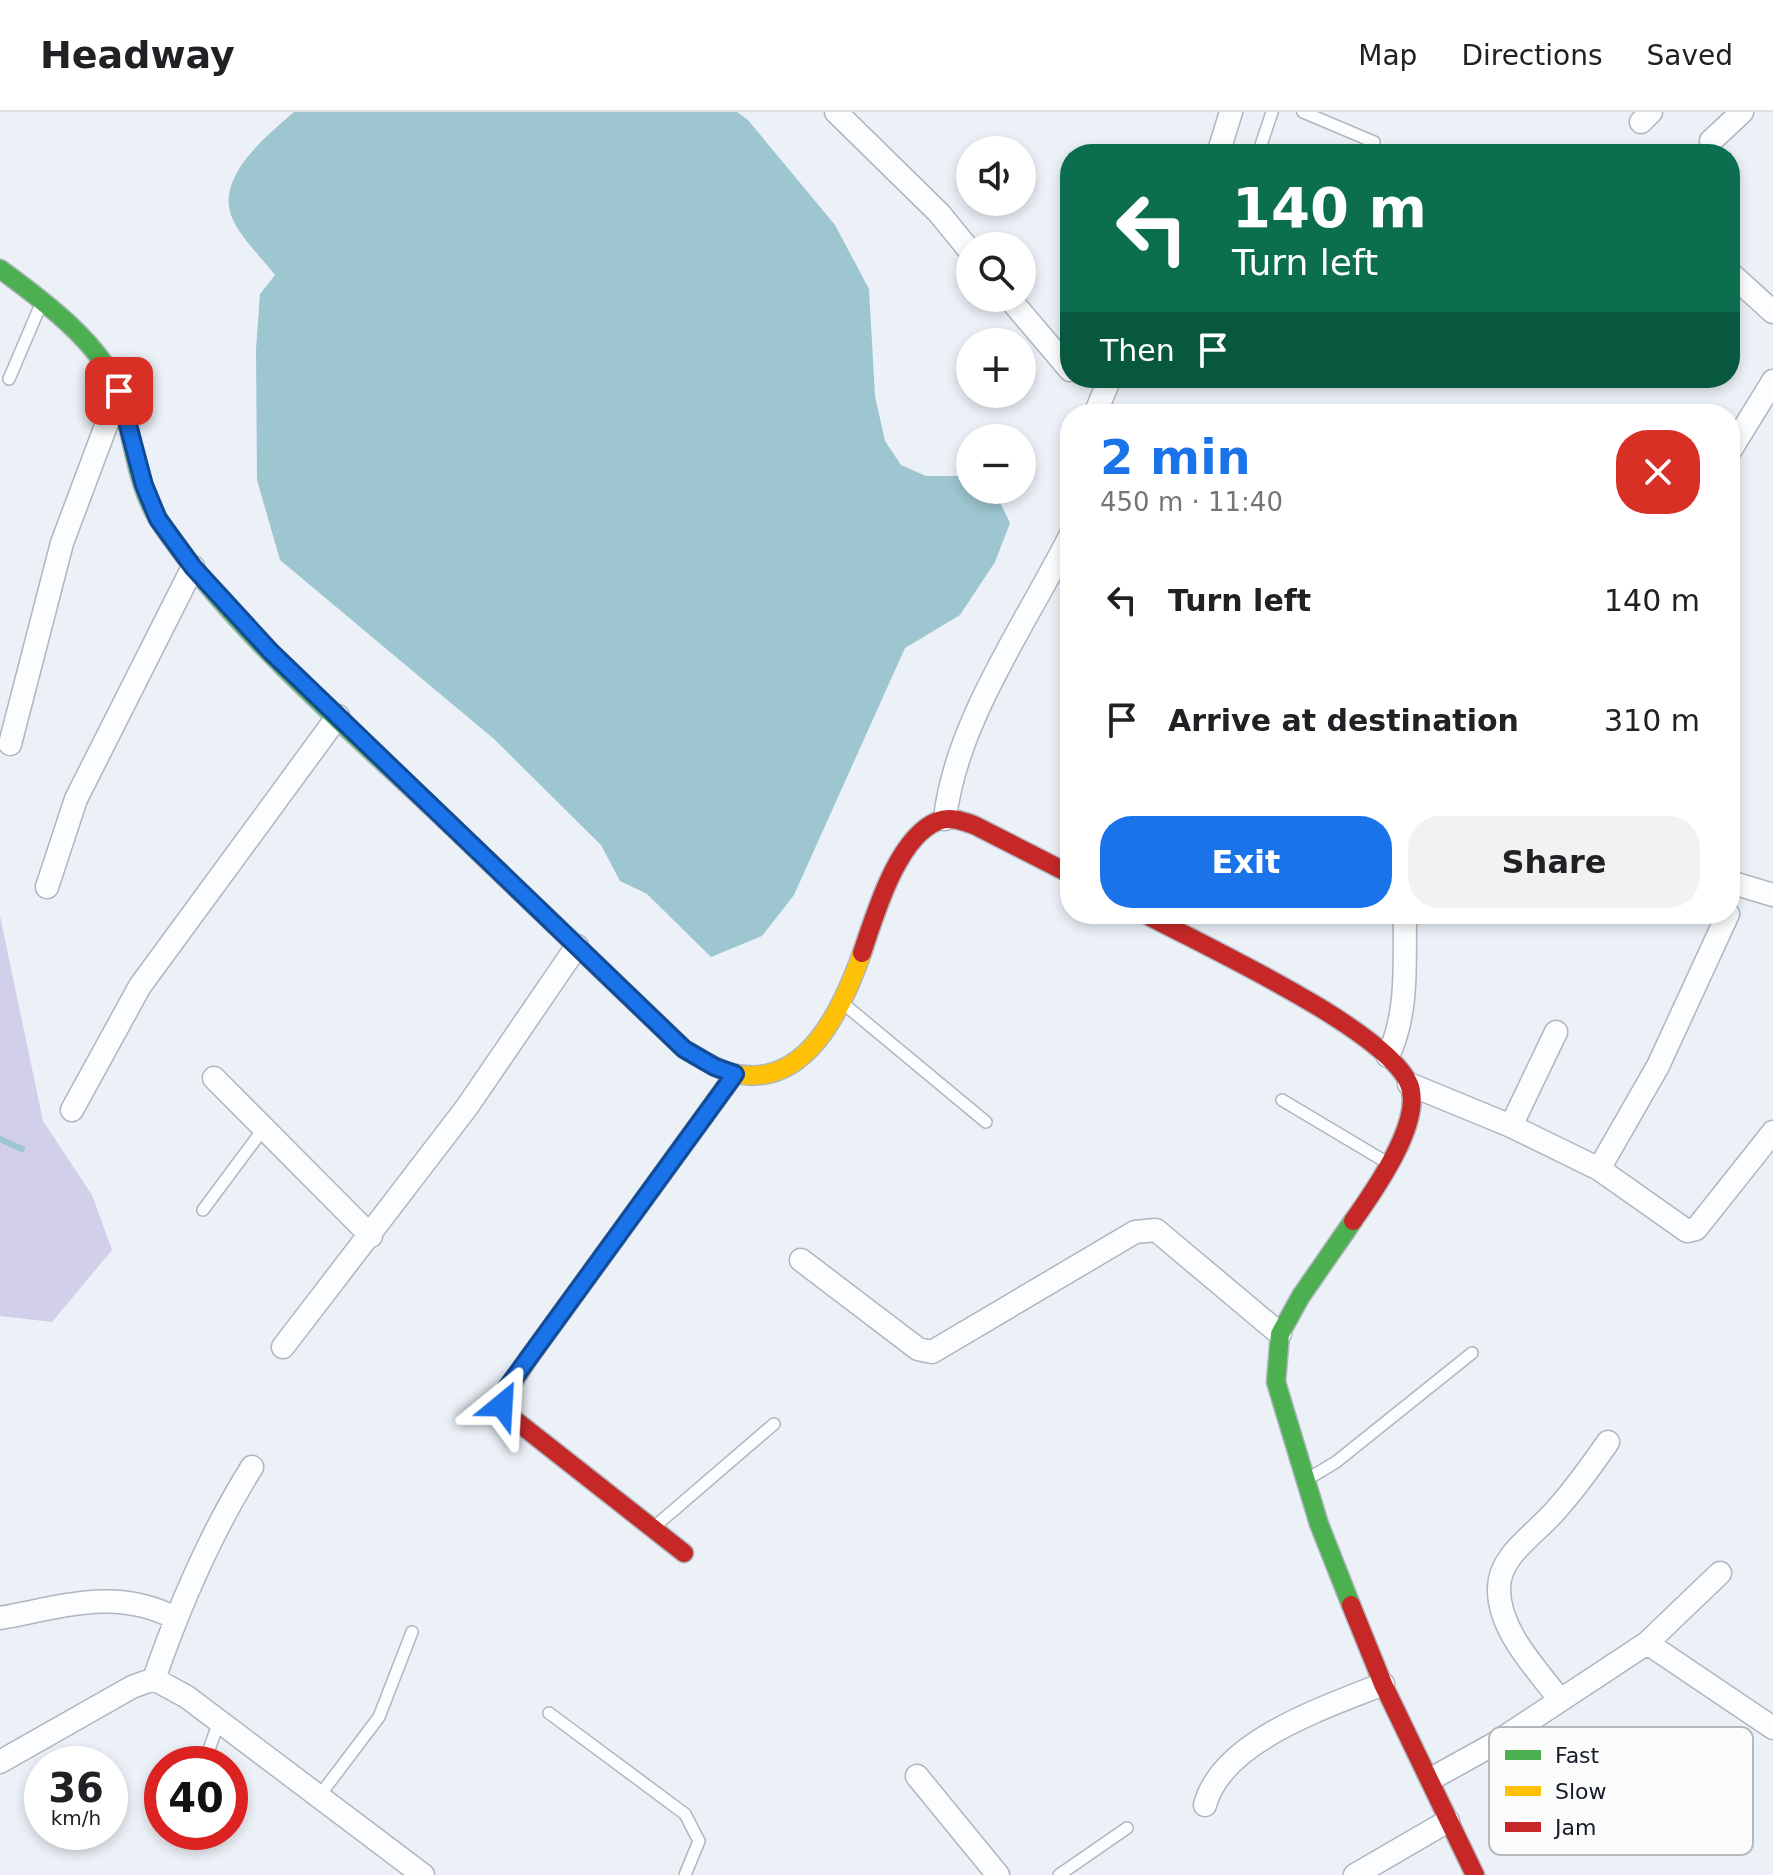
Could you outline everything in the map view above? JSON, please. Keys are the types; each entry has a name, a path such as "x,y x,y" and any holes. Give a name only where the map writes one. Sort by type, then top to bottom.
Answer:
{"street":[{"path":"836,112 939,213 956,234"},
{"path":"1221,144 1231,112"},
{"path":"1711,141 1742,112"},
{"path":"0,269 43,300 98,357 119,391 144,485 158,519 193,567 271,652 684,1049 715,1067 735,1074 756,1075 804,1056 828,1032 894,870 924,831 945,819 979,828 1060,869"},
{"path":"1740,282 1773,312"},
{"path":"1021,312 1060,358"},
{"path":"1740,435 1773,381"},
{"path":"10,744 62,543 119,391"},
{"path":"945,819 949,786 959,754 1017,633 1060,554"},
{"path":"47,887 76,799 193,567"},
{"path":"72,1110 140,986 338,716"},
{"path":"1740,885 1773,895"},
{"path":"1164,924 1353,1026 1388,1056 1409,1084 1511,1126 1599,1169 1687,1231 1696,1229 1773,1132"},
{"path":"1388,1056 1398,1035 1402,1014 1400,924"},
{"path":"1599,1169 1658,1066 1723,924"},
{"path":"283,1347 467,1107 577,946"},
{"path":"1511,1126 1556,1032"},
{"path":"684,1553 506,1413 502,1398 735,1074"},
{"path":"214,1078 371,1236"},
{"path":"1409,1084 1411,1109 1390,1165 1301,1296 1280,1334 1276,1382 1305,1480 1383,1684 1475,1875"},
{"path":"801,1260 918,1349 932,1352 1135,1232 1156,1230 1280,1334"},
{"path":"1560,1700 1514,1637 1499,1588 1504,1569 1518,1548 1554,1513 1608,1442"},
{"path":"154,1679 175,1618 217,1521 252,1467"},
{"path":"1516,1727 1647,1643 1720,1573"},
{"path":"0,1618 87,1603 133,1601 175,1618"},
{"path":"1647,1643 1773,1728"},
{"path":"154,1679 219,1721 423,1875"},
{"path":"0,1762 132,1687 154,1679"},
{"path":"1205,1805 1216,1777 1281,1728 1383,1684"},
{"path":"1431,1779 1489,1743"},
{"path":"917,1776 998,1875"},
{"path":"1355,1875 1448,1821"}],"lane":[{"path":"1261,144 1272,112"},
{"path":"1303,112 1374,144"},
{"path":"9,379 43,300"},
{"path":"842,1002 986,1122"},
{"path":"1282,1100 1390,1165"},
{"path":"203,1210 264,1128"},
{"path":"1305,1480 1336,1462 1472,1353"},
{"path":"652,1528 774,1424"},
{"path":"320,1795 379,1717 412,1632"},
{"path":"549,1713 685,1814 699,1841 685,1875"},
{"path":"210,1746 219,1721"},
{"path":"1059,1875 1127,1828"}],"shaded area":[{"path":"0,916 43,1121 92,1195 112,1250 52,1322 0,1316"}],"water":[{"path":"294,112 737,112 748,120 835,225 869,289 875,396 885,441 901,465 926,476 956,476 956,504 1001,504 1010,523 995,562 960,615 905,648 794,895 762,936 711,957 647,894 620,881 601,845 494,739 280,560 257,480 256,349 260,294 275,275 237,227 229,204 230,189 236,174 270,133"}],"waterway":[{"path":"0,1139 22,1149"}],"traffic: fast":[{"path":"0,269 69,324 101,359 120,395 145,493 152,508 225,606 303,686 463,837"},
{"path":"528,1359 735,1074"},
{"path":"1351,1605 1319,1524 1276,1382 1280,1334 1301,1296 1353,1221"}],"traffic: slow":[{"path":"463,837 684,1049 728,1072 755,1076 779,1071 799,1059 831,1021 862,953"}],"traffic: jam":[{"path":"862,953 899,860 923,830 938,821 952,819 974,825 1060,869"},
{"path":"1164,924 1330,1014 1393,1062 1409,1084 1412,1099 1410,1117 1403,1136 1384,1174 1353,1221"},
{"path":"528,1359 501,1401 506,1413 684,1553"},
{"path":"1351,1605 1383,1684 1475,1875"}],"route":[{"path":"119,391 144,485 158,519 193,567 271,652 684,1049 715,1067 735,1074 503,1393 502,1405"}]}
